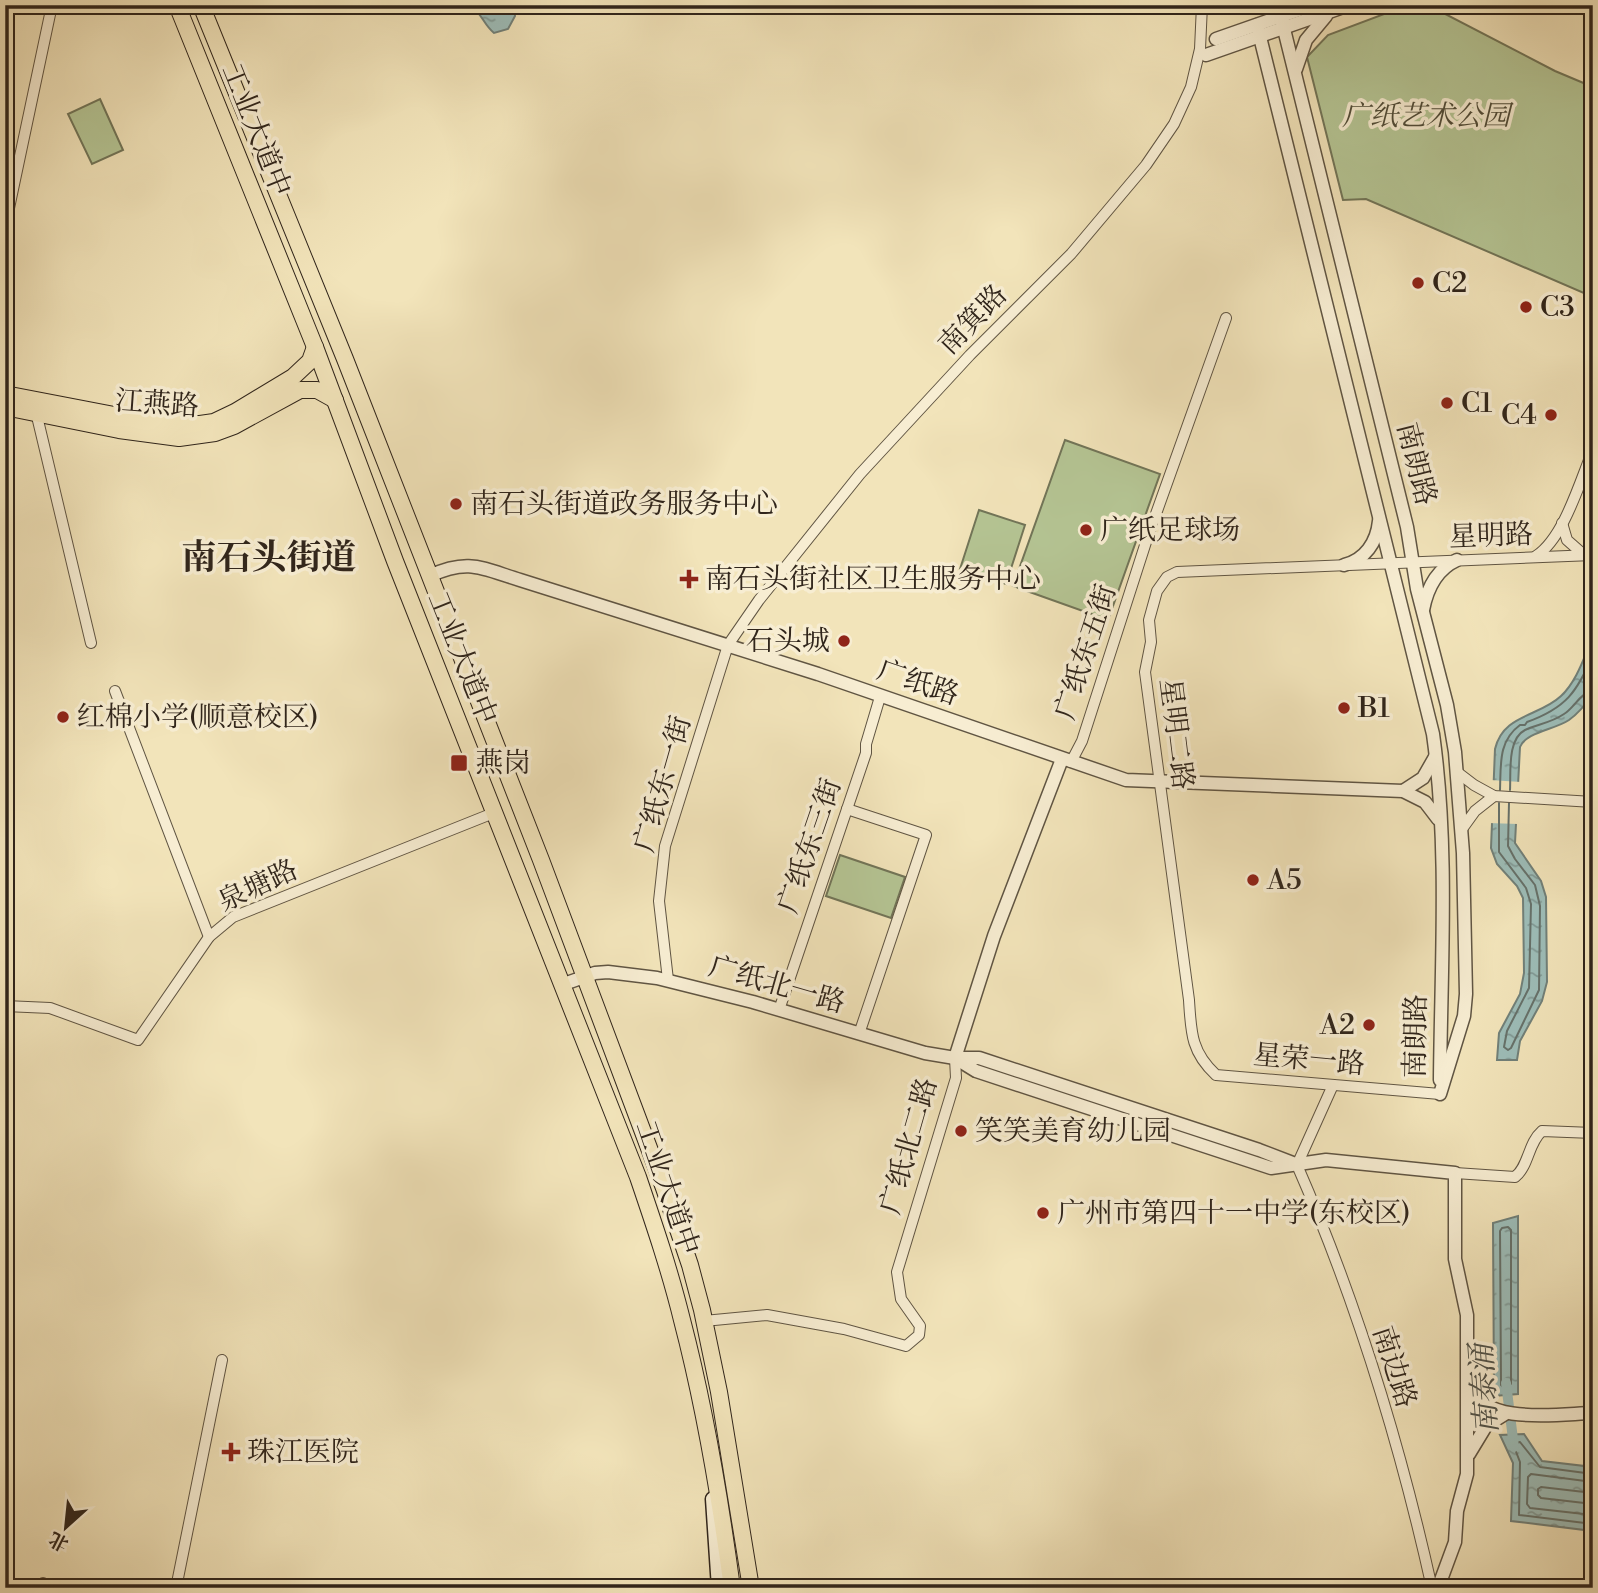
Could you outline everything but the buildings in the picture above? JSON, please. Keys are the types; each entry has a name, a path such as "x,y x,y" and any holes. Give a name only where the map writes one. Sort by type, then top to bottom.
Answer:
{"main road":[{"name":"工业大道中","path":"177,5 315,348 395,561 638,1177 686,1336 711,1459 732,1588"},
{"path":"201,5 309,268 585,976 668,1201 690,1265 704,1321 723,1415 751,1588"},
{"name":"江燕路","path":"5,394 161,424 214,422 293,377 310,361 315,348"},
{"name":"江燕路","path":"5,407 119,430 179,438 215,433 234,426 300,390 317,390 335,400"},
{"path":"711,1459 719,1588"}],"street":[{"path":"5,227 52,5"},
{"name":"南箕路","path":"728,645 759,600 860,474 970,355 1071,254 1146,165 1174,124 1191,87 1200,49 1202,5"},
{"path":"1216,40 1313,5"},
{"path":"1206,55 1349,5"},
{"path":"1296,76 1299,57 1306,40 1317,24 1333,11"},
{"name":"南朗路","path":"1281,16 1391,464 1447,705 1457,772 1462,829 1465,1006 1440,1094"},
{"name":"南朗路","path":"1257,25 1416,658 1436,753 1443,912 1440,1094"},
{"path":"1283,124 1294,114 1307,120"},
{"name":"广纸东五街","path":"1067,760 1082,741 1147,539 1226,318"},
{"path":"36,412 91,643"},
{"path":"1534,557 1549,544 1562,523 1593,450"},
{"path":"1368,471 1382,476 1391,464"},
{"path":"1344,565 1359,560 1369,550 1377,534 1379,517"},
{"path":"1562,523 1567,540 1588,555"},
{"name":"星明路","path":"1391,563 1588,555"},
{"path":"1423,610 1437,575 1457,560"},
{"name":"星明二路","path":"1216,1075 1205,1065 1190,1033 1189,1000 1145,672 1151,642 1151,613 1163,581 1177,572 1391,563"},
{"name":"广纸路","path":"429,576 445,569 471,565 728,645 1126,780 1403,791"},
{"name":"广纸东一街","path":"668,980 659,901 665,846 728,645"},
{"path":"1416,658 1423,650 1434,653"},
{"path":"115,691 209,937"},
{"name":"广纸东三街","path":"779,1010 866,752 880,697"},
{"path":"1403,791 1423,778 1436,753"},
{"name":"广纸北二路","path":"704,1321 767,1315 844,1329 906,1346 919,1335 920,1326 901,1299 897,1272 956,1078 955,1058 994,936 1067,760"},
{"path":"1457,772 1489,796 1593,802"},
{"path":"1403,791 1425,802 1440,823"},
{"path":"1462,829 1489,796"},
{"path":"847,809 926,835 859,1034"},
{"name":"泉塘路","path":"5,1006 50,1008 138,1041 209,937 233,917 495,812"},
{"name":"广纸北一路","path":"564,985 585,976 608,972 668,980 925,1053 955,1058 975,1071 1271,1168 1326,1160 1455,1172"},
{"name":"星荣一路","path":"1216,1075 1440,1094"},
{"path":"1297,1165 1333,1085"},
{"path":"1438,1588 1455,1542 1457,1511 1467,1474 1467,1315 1455,1253 1455,1172 1514,1177 1522,1170 1535,1139 1542,1131 1593,1133"},
{"name":"南边路","path":"1297,1165 1322,1225 1366,1350 1416,1515 1432,1588"},
{"path":"176,1588 222,1360"},
{"path":"1467,1380 1477,1400 1505,1414 1593,1413"},
{"path":"1467,1459 1480,1433 1491,1422 1505,1414"}],"green space":[{"name":"广纸艺术公园","path":"1408,5 1428,5 1555,71 1593,87 1593,297 1366,199 1343,200 1307,57 1328,35"},
{"path":"100,99 123,150 92,164 68,114"},
{"name":"广纸足球场","path":"1065,440 1160,474 1108,620 1013,586"},
{"path":"979,510 1025,525 1006,584 960,569"},
{"path":"840,855 905,877 891,918 826,896"}],"water":[{"path":"445,5 514,5 515,16 508,29 494,33 472,7 461,14 449,11"},
{"path":"1593,637 1593,694 1569,720 1528,738 1520,747 1515,843 1541,881 1546,897 1547,982 1542,1001 1520,1041 1517,1060 1497,1060 1499,1033 1520,994 1524,973 1523,898 1517,886 1497,864 1491,848 1495,749 1499,738 1514,722 1552,703 1567,690"},
{"path":"1518,1216 1518,1394 1494,1396 1493,1223"},
{"path":"1524,1434 1542,1461 1593,1467 1593,1531 1511,1521 1513,1463 1500,1435"}],"pier":[{"path":"1490,780 1521,782 1518,824 1488,823"}],"waterway":[{"name":"南泰涌","path":"1506,1383 1514,1447"}],"place":[{"name":"C2","path":"1418,283"},
{"name":"C3","path":"1526,307"},
{"name":"C1","path":"1447,403"},
{"name":"C4","path":"1551,415"},
{"name":"南石头街道政务服务中心","path":"456,504"},
{"name":"广纸足球场","path":"1086,530"},
{"name":"南石头街社区卫生服务中心","path":"689,579"},
{"name":"石头城","path":"844,641"},
{"name":"B1","path":"1344,708"},
{"name":"红棉小学(顺意校区)","path":"63,717"},
{"name":"燕岗","path":"459,763"},
{"name":"A5","path":"1253,880"},
{"name":"A2","path":"1369,1025"},
{"name":"笑笑美育幼儿园","path":"961,1131"},
{"name":"广州市第四十一中学(东校区)","path":"1043,1213"},
{"name":"珠江医院","path":"231,1452"}],"district":[{"name":"南石头街道","path":"269,558"}]}
